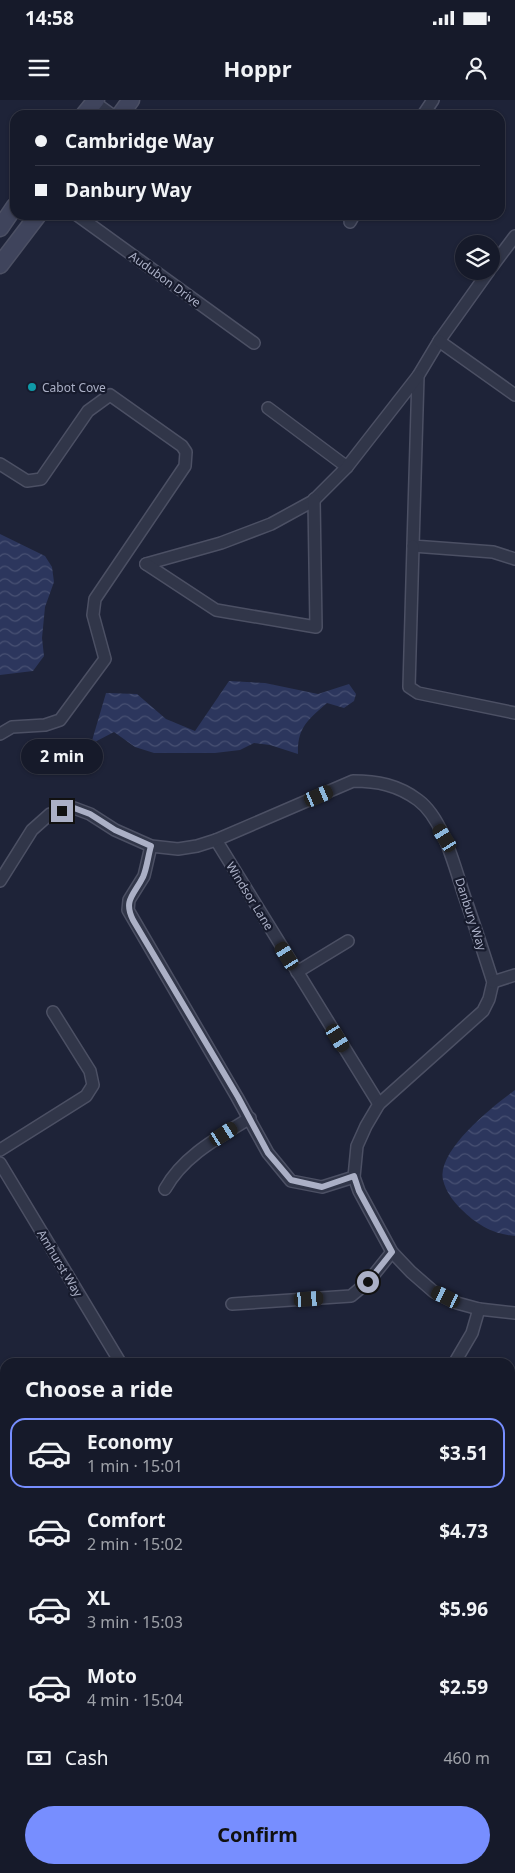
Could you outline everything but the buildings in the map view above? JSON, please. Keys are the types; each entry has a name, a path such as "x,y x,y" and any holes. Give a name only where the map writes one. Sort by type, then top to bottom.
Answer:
{"main road":[{"path":"0,228 10,213"},
{"path":"0,265 34,220"}],"street":[{"name":"Audubon Drive","path":"83,220 254,343"},
{"path":"500,256 515,236"},
{"path":"314,499 316,627 216,610 146,564 221,544 271,524 314,499 347,466 418,376 439,341 483,280"},
{"path":"439,341 515,395"},
{"path":"418,376 409,687 418,693 515,713"},
{"path":"0,464 27,481 41,480 88,411 110,395 182,446 186,452 185,466 95,599 93,615 105,659 60,720 45,725 12,727 0,734"},
{"path":"268,408 347,466"},
{"path":"413,546 493,552 515,559"},
{"name":"Danbury Way","path":"0,881 32,830 50,814 74,808 90,814 115,830 151,846 178,849 216,840 353,781 375,781 403,790 419,800 428,810 445,838 493,982"},
{"name":"Windsor Lane","path":"216,840 379,1104"},
{"path":"151,846 144,876 129,900 128,910 250,1118 268,1153 291,1180 322,1187 354,1176"},
{"path":"298,972 348,941"},
{"path":"515,975 493,982 489,999 483,1010 379,1104 357,1146 354,1176 359,1191 392,1252 434,1292 457,1303 479,1309 515,1312"},
{"path":"0,1150 86,1096 93,1085 90,1071 53,1012"},
{"path":"165,1188 173,1173 211,1142 250,1118"},
{"name":"Amhurst Way","path":"0,1163 118,1358"},
{"path":"232,1304 351,1296 368,1282 392,1252"},
{"path":"457,1358 472,1333 479,1309"}],"water":[{"path":"0,534 45,556 52,567 54,582 45,607 42,638 44,656 33,671 0,675"},
{"path":"229,681 265,683 318,694 349,684 356,694 354,701 344,708 327,703 305,724 298,745 298,754 270,745 254,743 240,750 215,753 154,753 135,747 114,732 91,744 106,693 137,694 166,719 195,731"},
{"path":"515,1090 515,1236 486,1228 461,1209 446,1188 443,1180 443,1168 448,1156 468,1130"}],"place":[{"name":"Cabot Cove","path":"32,387"}],"route":[{"path":"62,811 74,808 90,814 115,830 151,846 144,876 129,900 128,910 238,1097 268,1153 291,1180 322,1187 354,1176 359,1191 392,1252 368,1282"}]}
